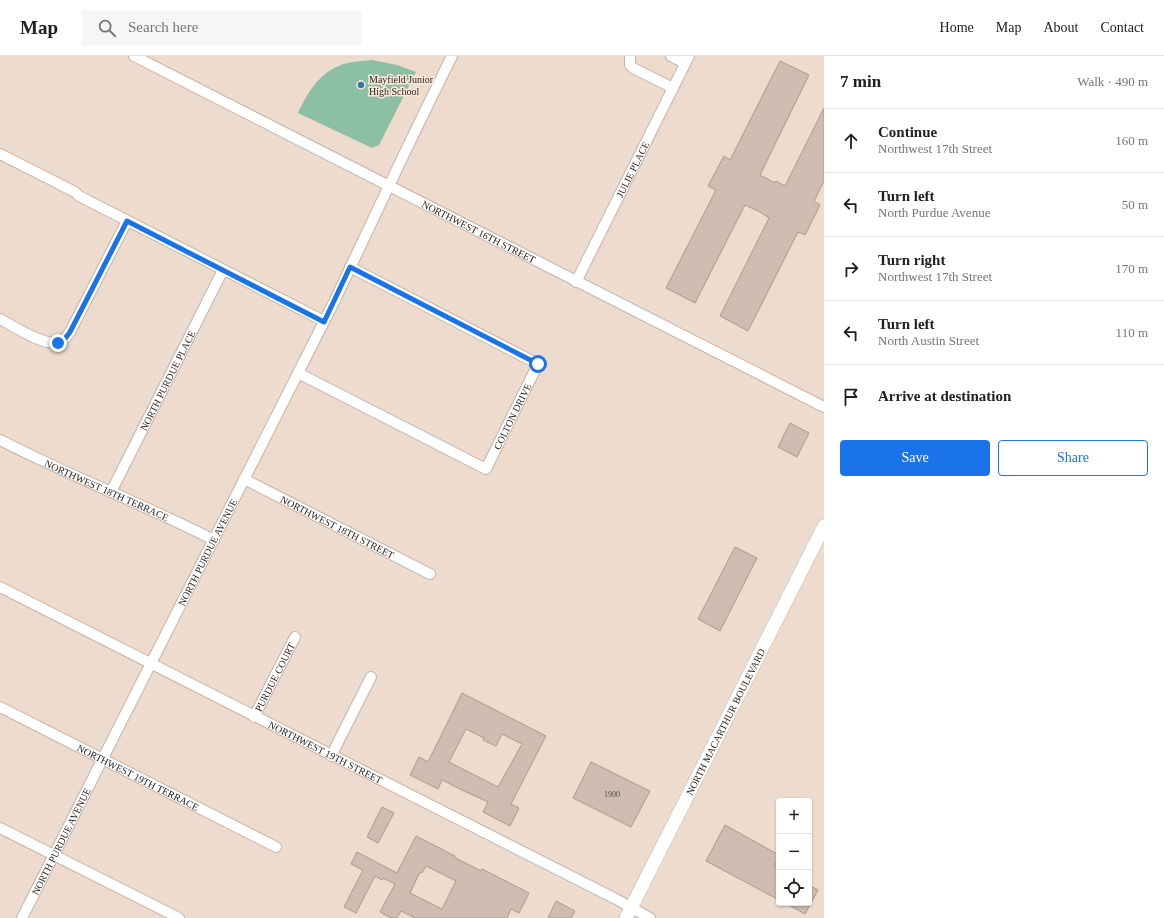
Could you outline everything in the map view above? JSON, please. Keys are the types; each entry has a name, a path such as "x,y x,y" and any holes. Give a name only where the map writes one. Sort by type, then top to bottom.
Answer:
{"main road":[{"name":"NORTH MACARTHUR BOULEVARD","path":"629,913 824,526"}],"street":[{"name":"NORTHWEST 16TH STREET","path":"134,56 824,408"},
{"name":"NORTH PURDUE AVENUE","path":"22,918 324,322 452,56"},
{"path":"630,56 630,65 633,68 673,88"},
{"path":"671,56 687,59"},
{"name":"JULIE PLACE","path":"576,282 687,59"},
{"path":"0,154 75,192 78,196 324,322"},
{"path":"0,319 46,342 58,343 64,340 70,332 127,221"},
{"name":"COLTON DRIVE","path":"298,373 486,469 538,364 350,267"},
{"name":"NORTH PURDUE PLACE","path":"111,492 223,270"},
{"name":"NORTHWEST 18TH TERRACE","path":"0,440 54,467 158,512 214,540"},
{"name":"NORTHWEST 18TH STREET","path":"244,479 430,574"},
{"name":"NORTHWEST 19TH STREET","path":"0,588 331,756 629,913 650,918"},
{"name":"PURDUE COURT","path":"254,717 295,637"},
{"path":"331,756 371,677"},
{"name":"NORTHWEST 19TH TERRACE","path":"0,707 276,847"},
{"path":"0,828 179,918"}],"green space":[{"path":"372,60 397,65 416,72 379,145 372,148 298,113 313,87 334,68 343,64"}],"building":[{"path":"780,61 809,75 760,175 775,183 776,181 785,186 824,108 824,181 814,201 820,205 805,235 798,232 748,331 720,316 769,218 760,212 745,205 695,303 666,288 716,190 708,186 724,156 730,160"},
{"path":"790,423 809,433 797,457 778,447"},
{"path":"735,547 757,558 720,631 698,619"},
{"path":"462,693 546,736 511,804 519,808 510,826 483,812 488,802 442,780 438,789 410,775 419,757 428,762","holes":["466,729 484,738 483,740 496,746 502,734 522,744 498,787 449,762"]},
{"path":"591,762 650,791 631,827 573,798"},
{"path":"382,807 394,813 378,843 367,837"},
{"path":"725,825 776,853 776,863 774,866 776,867 776,898 706,861"},
{"path":"416,836 481,871 482,869 529,893 519,913 511,909 507,918 415,918 401,911 397,918 391,918 380,912 395,884 375,876 356,913 344,907 363,870 351,864 357,852 397,873","holes":["426,866 456,881 442,909 410,893 420,872 422,873"]},
{"path":"812,887 818,890 812,901"},
{"path":"556,901 575,911 571,918 548,918"},
{"path":"790,906 809,906 805,914"}],"place":[{"name":"Mayfield Junior High School","path":"361,85"}],"route":[{"path":"58,343 64,340 70,332 127,221 324,322 350,267 538,364"}]}
